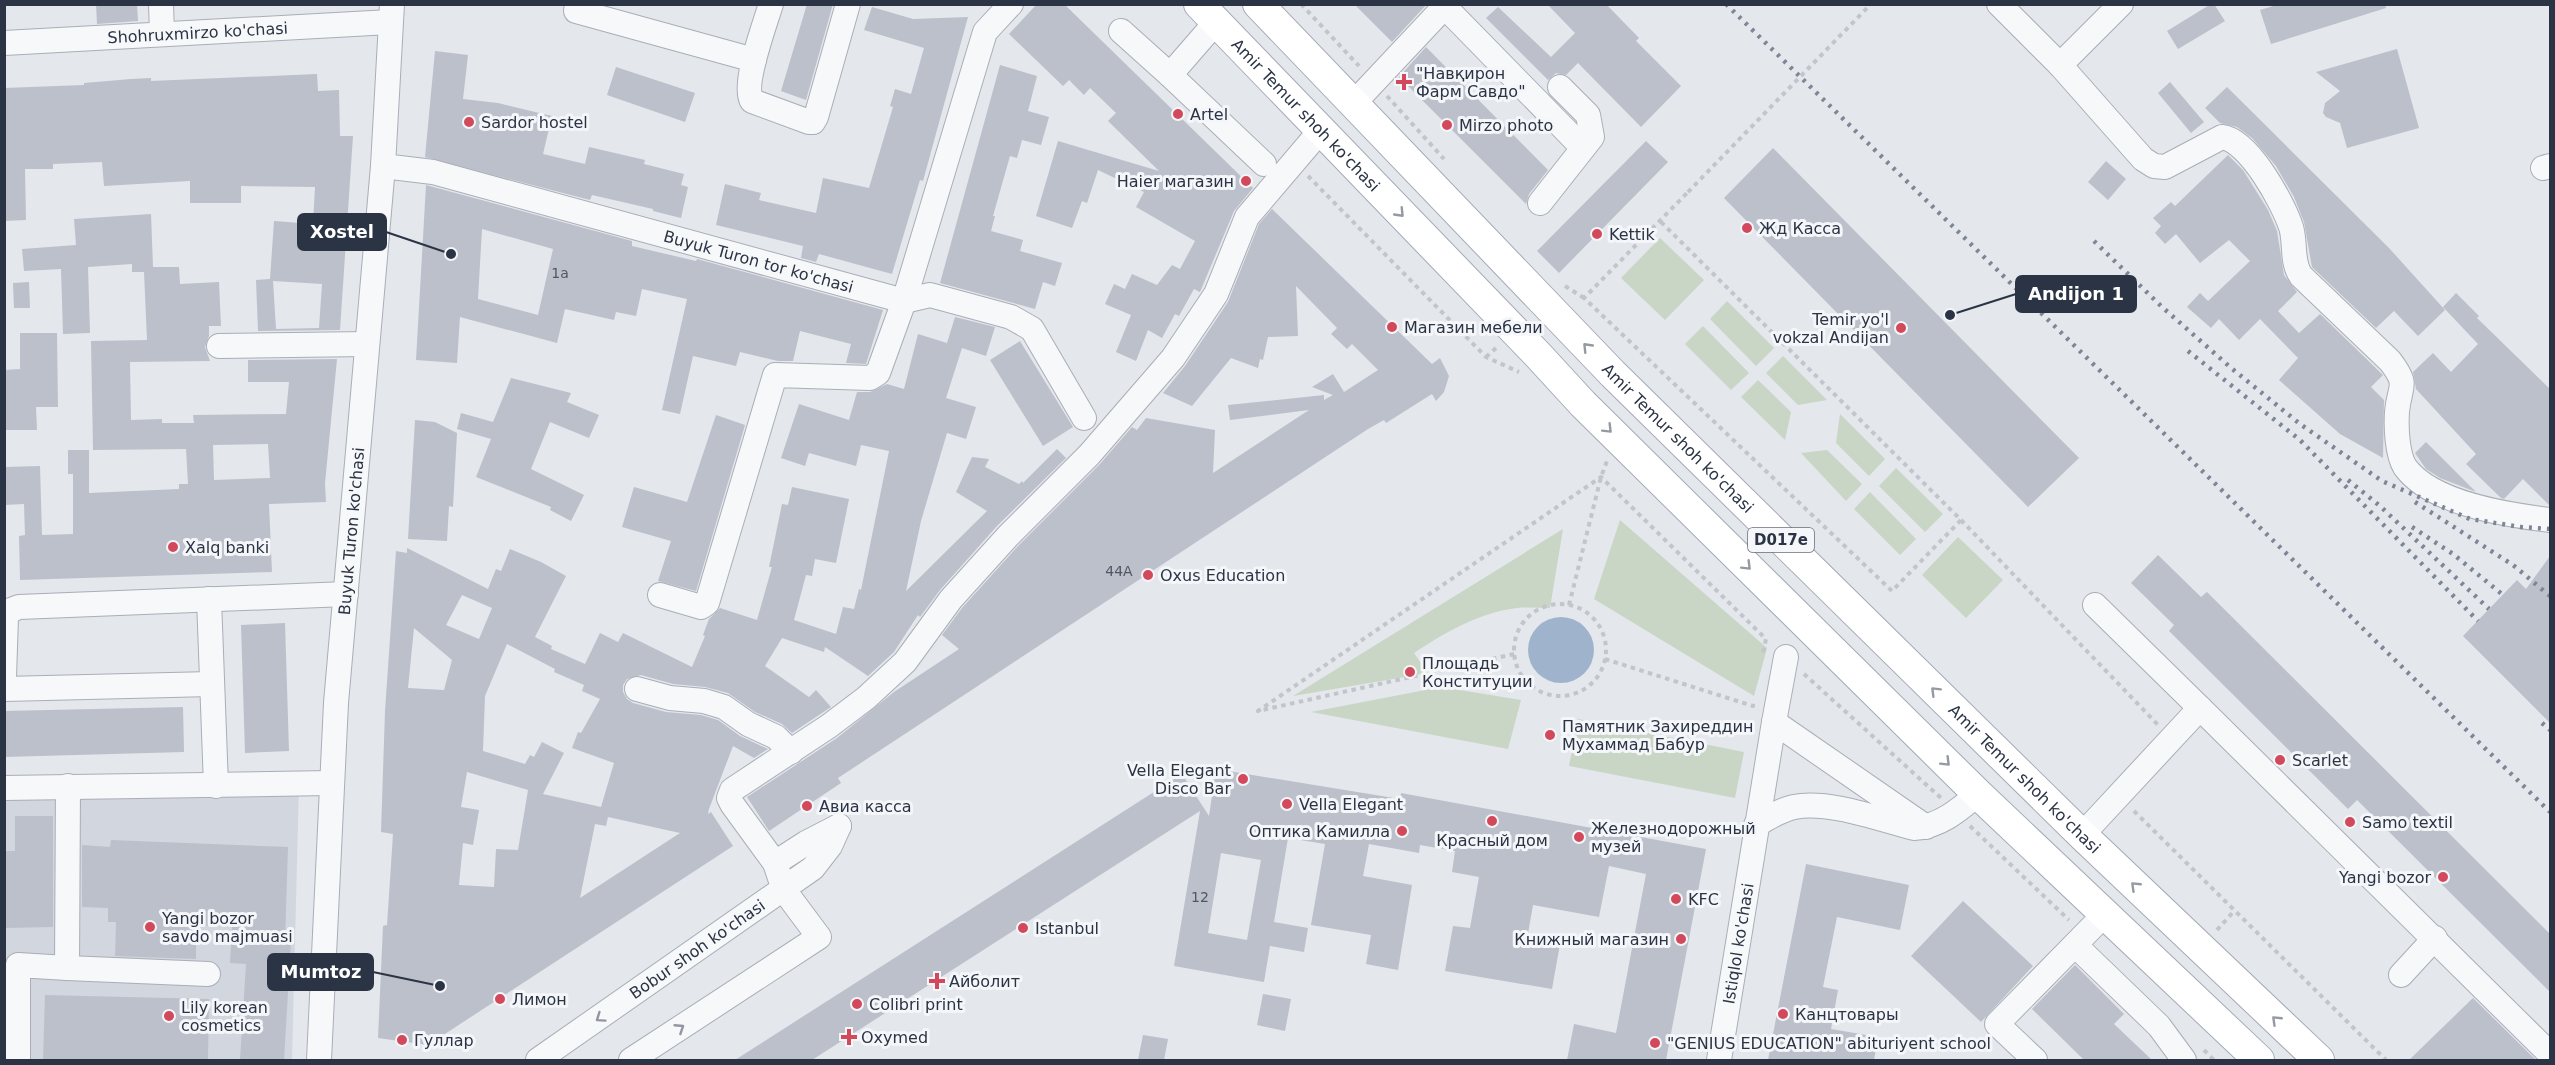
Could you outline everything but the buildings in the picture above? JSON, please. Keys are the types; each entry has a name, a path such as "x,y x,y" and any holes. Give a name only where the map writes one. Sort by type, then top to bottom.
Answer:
{"main road":[{"name":"Amir Temur shoh ko'chasi","path":"1258,4 1613,374 2082,835 2319,1060"},
{"name":"Amir Temur shoh ko'chasi","path":"1208,13 2088,931 2259,1060"},
{"path":"1583,404 1613,374"}],"street":[{"path":"161,4 162,34"},
{"path":"577,4 576,11 754,60"},
{"path":"771,4 747,90 752,101 813,122 848,4"},
{"path":"660,595 701,607 706,603 775,375 875,376 904,301 985,32 1011,4"},
{"path":"1999,4 2060,65 2143,159 2154,166 2165,167 2222,137 2234,141 2264,173 2275,192 2291,227 2295,244 2295,267 2301,276 2390,361 2401,375 2403,383 2397,411 2397,428 2402,460 2406,468 2423,484 2445,496 2506,514 2550,520"},
{"path":"2060,65 2121,4"},
{"path":"1354,103 1446,6 1583,148"},
{"name":"Shohruxmirzo ko'chasi","path":"4,43 162,34 391,13"},
{"name":"Buyuk Turon ko'chasi","path":"324,1059 330,783 382,166 391,13"},
{"path":"1170,75 1208,13"},
{"path":"1121,32 1264,164"},
{"path":"1540,204 1592,137 1588,115 1560,87"},
{"path":"631,1060 819,937 784,890 775,863 729,798 732,790 791,752 866,698 905,662 951,599 1008,536 1089,455 1173,358 1216,294 1247,217 1321,130"},
{"name":"Buyuk Turon tor ko'chasi","path":"382,166 433,172 904,301 930,295 1011,317 1032,329 1084,418"},
{"path":"219,346 367,344"},
{"path":"4,676 6,617 11,610 19,607 346,594"},
{"path":"209,599 216,786"},
{"path":"2096,605 2550,1054"},
{"name":"Istiqlol ko'chasi","path":"1719,1060 1756,825 1786,657"},
{"path":"4,688 212,684"},
{"path":"637,689 670,698 704,701 724,707 748,724 776,736 791,752"},
{"path":"2082,835 2200,708"},
{"path":"1774,722 1926,827"},
{"path":"4,788 330,783"},
{"path":"67,968 68,786"},
{"path":"1756,825 1779,812 1808,805 1831,808 1914,828 1926,827 1967,803"},
{"name":"Bobur shoh ko'chasi","path":"538,1060 813,868 830,846 839,826 775,863"},
{"path":"2035,1060 1997,1024 2088,931 2159,1026 2192,1053"},
{"path":"2401,975 2435,938"},
{"path":"18,1060 18,965 208,974"}],"path":[{"path":"1301,4 1450,166"},
{"path":"1871,4 1661,222 1584,298 1892,591 1961,520"},
{"path":"1294,162 1486,357 1526,374"},
{"path":"1661,222 1961,520 2170,739"},
{"path":"1569,605 1601,477 1608,459"},
{"path":"1601,477 1786,657 1967,803 2088,931"},
{"path":"1514,654 1258,711 1601,477"},
{"path":"1555,604 1569,605 1582,610 1593,619 1601,631 1605,645 1605,659 1600,673 1579,693 1564,697 1550,696 1536,690 1525,681 1517,668 1514,654 1518,633 1529,616 1541,608 1555,604"},
{"path":"1761,661 1766,639"},
{"path":"1605,659 1753,705 1755,694"},
{"path":"2118,796 2386,1060"},
{"path":"2192,1053 2214,1060"}],"shaded area":[{"name":"Yangi bozor savdo majmuasi","path":"299,783 292,1060 5,1060 4,793"}],"green space":[{"path":"1660,238 1704,280 1665,320 1621,278"},
{"path":"1727,301 1774,348 1756,366 1710,319"},
{"path":"1703,326 1749,373 1731,390 1685,344"},
{"path":"1783,356 1827,400 1798,405 1766,373"},
{"path":"1758,380 1791,412 1785,440 1741,397"},
{"path":"1840,414 1885,459 1869,476 1836,443"},
{"path":"1827,450 1862,484 1846,501 1801,453"},
{"path":"1896,468 1943,514 1925,532 1879,486"},
{"path":"1870,492 1916,539 1900,555 1854,509"},
{"path":"1620,520 1767,648 1754,696 1594,599"},
{"path":"1563,529 1550,608 1503,610 1450,631 1414,653 1428,673 1293,696"},
{"path":"1958,537 2003,580 1966,618 1922,575"},
{"path":"1441,687 1521,700 1508,749 1311,712"},
{"path":"1578,719 1744,752 1735,798 1569,766"}],"water":[{"path":"1561,617 1574,620 1584,627 1591,637 1594,650 1591,663 1584,673 1574,680 1561,683 1548,680 1538,673 1531,663 1528,650 1531,637 1538,627 1548,620"}],"railway":[{"path":"1726,4 2550,812"},
{"path":"2094,241 2161,306 2230,367 2300,424 2382,481 2470,519 2550,529"},
{"path":"2188,351 2300,440 2478,621"},
{"path":"2348,480 2380,506 2489,609"},
{"path":"2415,502 2513,565 2550,596"},
{"path":"2412,527 2453,554 2503,595"},
{"path":"2542,723 2550,730"}],"place":[{"name":"\"Навқирон Фарм Савдо\"","path":"1404,82"},
{"name":"Artel","path":"1178,114"},
{"name":"Sardor hostel","path":"469,122"},
{"name":"Mirzo photo","path":"1447,125"},
{"name":"Haier магазин","path":"1246,181"},
{"name":"Жд Касса","path":"1747,228"},
{"name":"Kettik","path":"1597,234"},
{"name":"Xostel","path":"451,254"},
{"name":"Andijon 1","path":"1950,315"},
{"name":"Магазин мебели","path":"1392,327"},
{"name":"Temir yo'l vokzal Andijan","path":"1901,328"},
{"name":"Xalq banki","path":"173,547"},
{"name":"Oxus Education","path":"1148,575"},
{"name":"Площадь Конституции","path":"1410,672"},
{"name":"Памятник Захиреддин Мухаммад Бабур","path":"1550,735"},
{"name":"Scarlet","path":"2280,760"},
{"name":"Vella Elegant Disco Bar","path":"1243,779"},
{"name":"Vella Elegant","path":"1287,804"},
{"name":"Авиа касса","path":"807,806"},
{"name":"Красный дом","path":"1492,821"},
{"name":"Samo textil","path":"2350,822"},
{"name":"Оптика Камилла","path":"1402,831"},
{"name":"Железнодорожный музей","path":"1579,837"},
{"name":"Yangi bozor","path":"2443,877"},
{"name":"KFC","path":"1676,899"},
{"name":"Yangi bozor savdo majmuasi","path":"150,927"},
{"name":"Istanbul","path":"1023,928"},
{"name":"Книжный магазин","path":"1681,939"},
{"name":"Айболит","path":"937,981"},
{"name":"Mumtoz","path":"440,986"},
{"name":"Лимон","path":"500,999"},
{"name":"Colibri print","path":"857,1004"},
{"name":"Канцтовары","path":"1783,1014"},
{"name":"Lily korean cosmetics","path":"169,1016"},
{"name":"Oxymed","path":"849,1037"},
{"name":"Гуллар","path":"402,1040"},
{"name":"\"GENIUS EDUCATION\" abituriyent school","path":"1655,1043"}]}
